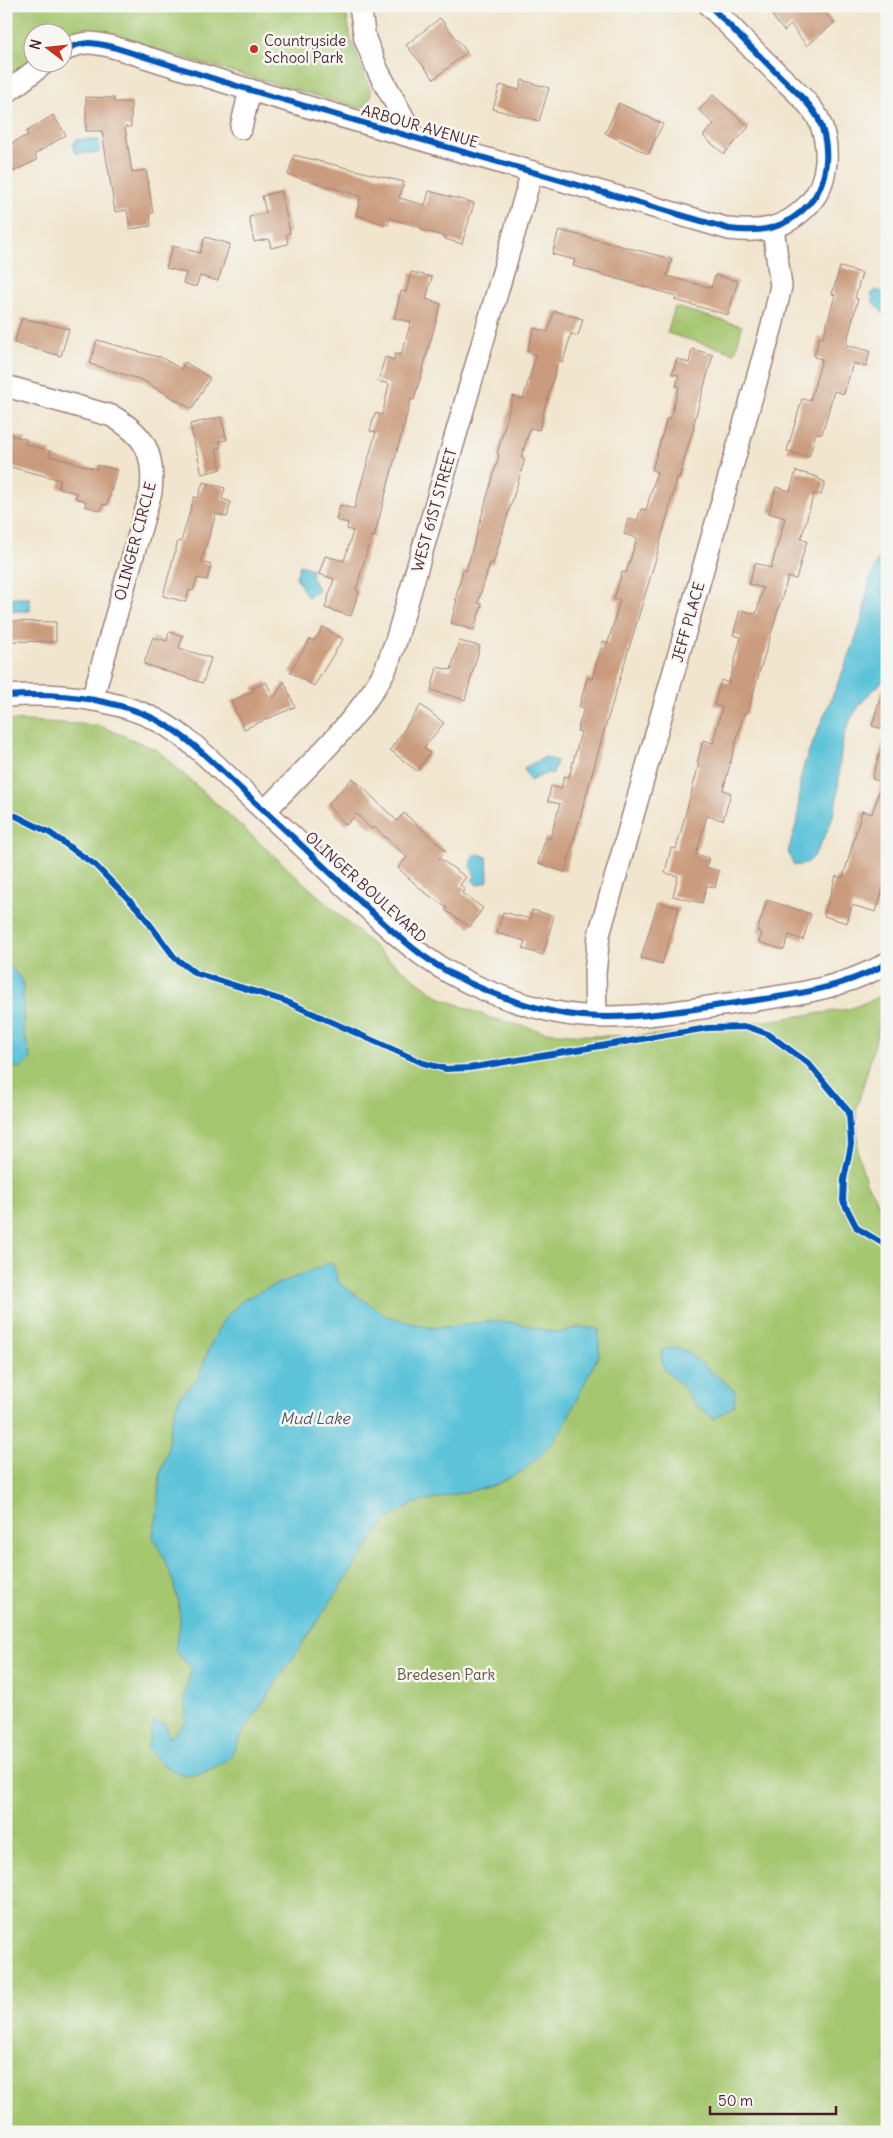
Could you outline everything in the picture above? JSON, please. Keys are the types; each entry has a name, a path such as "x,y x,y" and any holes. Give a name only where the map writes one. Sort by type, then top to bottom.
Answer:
{"street":[{"path":"360,6 365,39 378,71 414,137"},
{"name":"ARBOUR AVENUE","path":"72,46 76,44 95,43 250,90 730,229 751,232 773,228 794,219 810,203 821,184 826,162 825,139 818,118 804,100 710,6"},
{"path":"6,93 33,72"},
{"path":"241,128 250,90"},
{"name":"WEST 61ST STREET","path":"265,811 349,721 385,670 399,632 532,172"},
{"name":"JEFF PLACE","path":"596,1016 595,974 599,935 769,336 781,286 773,228"},
{"name":"OLINGER CIRCLE","path":"6,386 112,416 128,425 142,438 150,455 153,473 151,492 92,700"},
{"name":"OLINGER BOULEVARD","path":"6,696 25,694 92,700 145,715 178,732 387,926 424,956 465,981 509,998 555,1012 596,1016 685,1011 795,994 848,981 887,963"}],"green space":[{"name":"Countryside School Park","path":"6,6 345,6 351,40 371,92 368,103 359,108 100,34 78,34 72,36 72,22 22,22 22,66 6,79"},
{"path":"675,307 742,326 735,353 667,333"},
{"name":"Bredesen Park","path":"6,720 98,725 157,750 387,958 439,997 488,1017 545,1032 598,1036 664,1035 850,1009 887,993 887,1000 856,1111 858,1154 866,1182 887,1217 887,2132 6,2132"}],"water":[{"path":"77,139 99,140 99,153 76,153 73,150"},
{"path":"875,290 887,293 887,318 873,302 871,295"},
{"path":"887,538 887,678 865,699 856,711 844,735 834,812 823,839 809,861 803,865 794,865 788,852 798,818 800,781 805,761 850,654 862,620 869,582"},
{"path":"300,565 313,569 311,576 319,591 307,597 296,577"},
{"path":"6,598 30,598 30,611 6,611"},
{"path":"545,757 557,761 553,774 547,773 530,781 524,768"},
{"path":"478,854 487,857 488,878 487,882 477,885 472,880 475,876 470,865 473,856"},
{"path":"6,961 23,982 23,1029 31,1059 21,1068 6,1066"},
{"name":"Mud Lake","path":"332,1262 339,1283 386,1316 431,1328 489,1321 510,1322 560,1333 578,1327 599,1329 599,1354 563,1428 544,1452 523,1471 493,1486 412,1504 384,1522 246,1728 229,1759 201,1774 183,1776 163,1765 147,1748 154,1722 166,1725 169,1738 186,1722 185,1697 191,1668 175,1651 180,1620 175,1588 163,1556 153,1537 157,1515 160,1475 167,1453 171,1422 180,1396 198,1378 212,1341 225,1317 243,1300 258,1292"},
{"path":"674,1347 687,1352 735,1391 734,1405 714,1419 695,1404 682,1386 663,1368 661,1350"}],"building":[{"path":"784,6 820,6 834,23 807,46 791,25 784,31 772,16"},
{"path":"440,18 467,52 434,79 406,45"},
{"path":"522,80 549,88 539,121 493,109 500,85 519,90"},
{"path":"713,95 749,127 724,154 703,136 714,124 699,110"},
{"path":"86,97 114,98 114,102 131,102 131,127 125,127 132,172 146,170 153,213 150,214 151,226 130,229 127,210 115,212 102,131 86,131"},
{"path":"619,103 663,124 648,154 605,133"},
{"path":"53,115 66,135 35,154 37,160 6,175 6,146 28,135 26,132"},
{"path":"294,155 404,182 399,198 425,205 429,191 474,203 462,244 390,218 388,225 356,215 361,196 288,175"},
{"path":"281,191 290,233 286,234 288,244 271,248 269,239 254,242 249,217 266,213 262,196"},
{"path":"559,230 672,259 667,276 711,288 715,275 738,281 728,315 675,300 676,296 573,266 575,260 552,254"},
{"path":"205,237 230,244 218,281 200,276 196,287 183,283 186,273 166,268 173,246 200,253"},
{"path":"840,267 862,273 855,298 858,299 846,345 870,351 866,367 853,363 844,394 834,391 822,434 816,433 809,457 787,451 802,399 810,401 822,359 814,357 819,337 823,338 835,295 832,294"},
{"path":"411,272 432,277 426,299 441,304 414,400 411,399 374,537 371,536 356,590 359,591 351,616 325,608 334,579 319,574 325,556 344,561 353,531 347,529 348,523 336,520 340,505 354,509 376,432 370,431 375,413 382,415 389,384 378,381 385,357 394,360 395,354 401,355 411,322 394,318 401,291 406,292"},
{"path":"554,311 583,319 578,336 571,334 563,362 558,361 539,430 530,428 521,458 525,459 493,564 490,563 478,603 482,604 474,630 451,623 457,600 455,600 463,570 466,571 499,455 497,454 513,396 523,399 536,355 527,352 534,328 548,332"},
{"path":"22,318 69,329 61,356 14,343"},
{"path":"97,340 159,356 181,369 185,362 210,378 192,409 142,380 90,364"},
{"path":"692,349 713,355 565,872 538,863 546,837 550,839 560,804 548,801 551,786 561,789 564,776 569,777 581,732 577,731 584,708 579,707 587,678 592,679 603,641 608,643 620,600 614,599 622,572 626,573 637,538 624,534 628,519 637,521 641,509 646,510 657,472 652,470 667,418 670,419 679,386 676,386 679,375 672,374 677,359 689,363"},
{"path":"221,417 227,440 219,441 221,447 216,448 221,469 202,474 190,424"},
{"path":"6,434 26,439 25,444 51,451 49,456 97,469 98,465 117,470 107,505 103,504 101,511 85,506 86,501 75,498 77,493 58,488 61,480 6,466"},
{"path":"796,471 818,477 818,479 825,482 821,495 814,493 801,539 807,541 796,579 788,577 747,714 744,713 723,790 731,793 723,820 707,816 696,854 709,858 706,867 719,871 715,888 707,885 702,903 673,896 678,876 665,873 671,848 676,849 699,764 697,763 703,740 713,743 722,707 714,705 721,680 729,683 741,637 733,635 740,610 756,614 763,588 749,584 755,563 771,568 785,518 769,513 776,487 790,491"},
{"path":"203,482 225,488 222,499 231,502 227,517 216,514 201,562 211,565 207,580 197,578 193,591 189,590 186,602 163,596 178,541 181,542 194,497 198,498"},
{"path":"6,621 56,622 56,642 6,641"},
{"path":"323,627 343,639 314,686 290,672 310,639 314,641"},
{"path":"169,632 183,636 179,648 211,658 203,683 144,664 153,637 167,641"},
{"path":"459,641 480,646 465,700 431,690 437,667 451,670"},
{"path":"284,681 295,707 244,729 231,701 254,691 253,688 266,682 274,698"},
{"path":"883,688 887,689 887,730 872,726"},
{"path":"421,705 444,723 424,748 430,753 417,771 390,750"},
{"path":"883,742 887,742 887,875 876,912 852,905 847,923 824,916 836,876 843,878 862,811 872,814 882,782 872,779"},
{"path":"353,778 397,821 404,813 446,851 439,858 466,877 460,885 465,888 462,893 483,908 470,927 445,910 447,908 423,891 398,868 407,857 374,827 371,829 357,814 346,825 327,805"},
{"path":"767,900 811,914 803,940 789,935 784,950 759,942 762,933 757,931"},
{"path":"658,902 679,908 662,964 641,958"},
{"path":"532,910 554,916 543,955 523,949 525,941 497,933 503,912 530,919"}],"cycle path":[{"path":"72,47 87,43 113,47 250,90 729,229 752,230 773,227 791,219 809,204 816,195 821,185 826,163 825,140 822,129 818,118 805,101 710,6"},
{"path":"6,696 41,695 94,700 128,708 172,729 208,758 370,911 411,947 437,965 469,983 520,1003 555,1012 577,1015 598,1017 642,1016 815,990 849,980 887,963"},
{"path":"6,815 16,816 50,833 95,865 140,911 175,958 195,973 285,1001 423,1063 446,1069 469,1068 708,1028 748,1027 768,1034 808,1063 849,1112 851,1145 844,1179 843,1201 857,1228 887,1246"}],"place":[{"name":"Countryside School Park","path":"254,49"}]}
